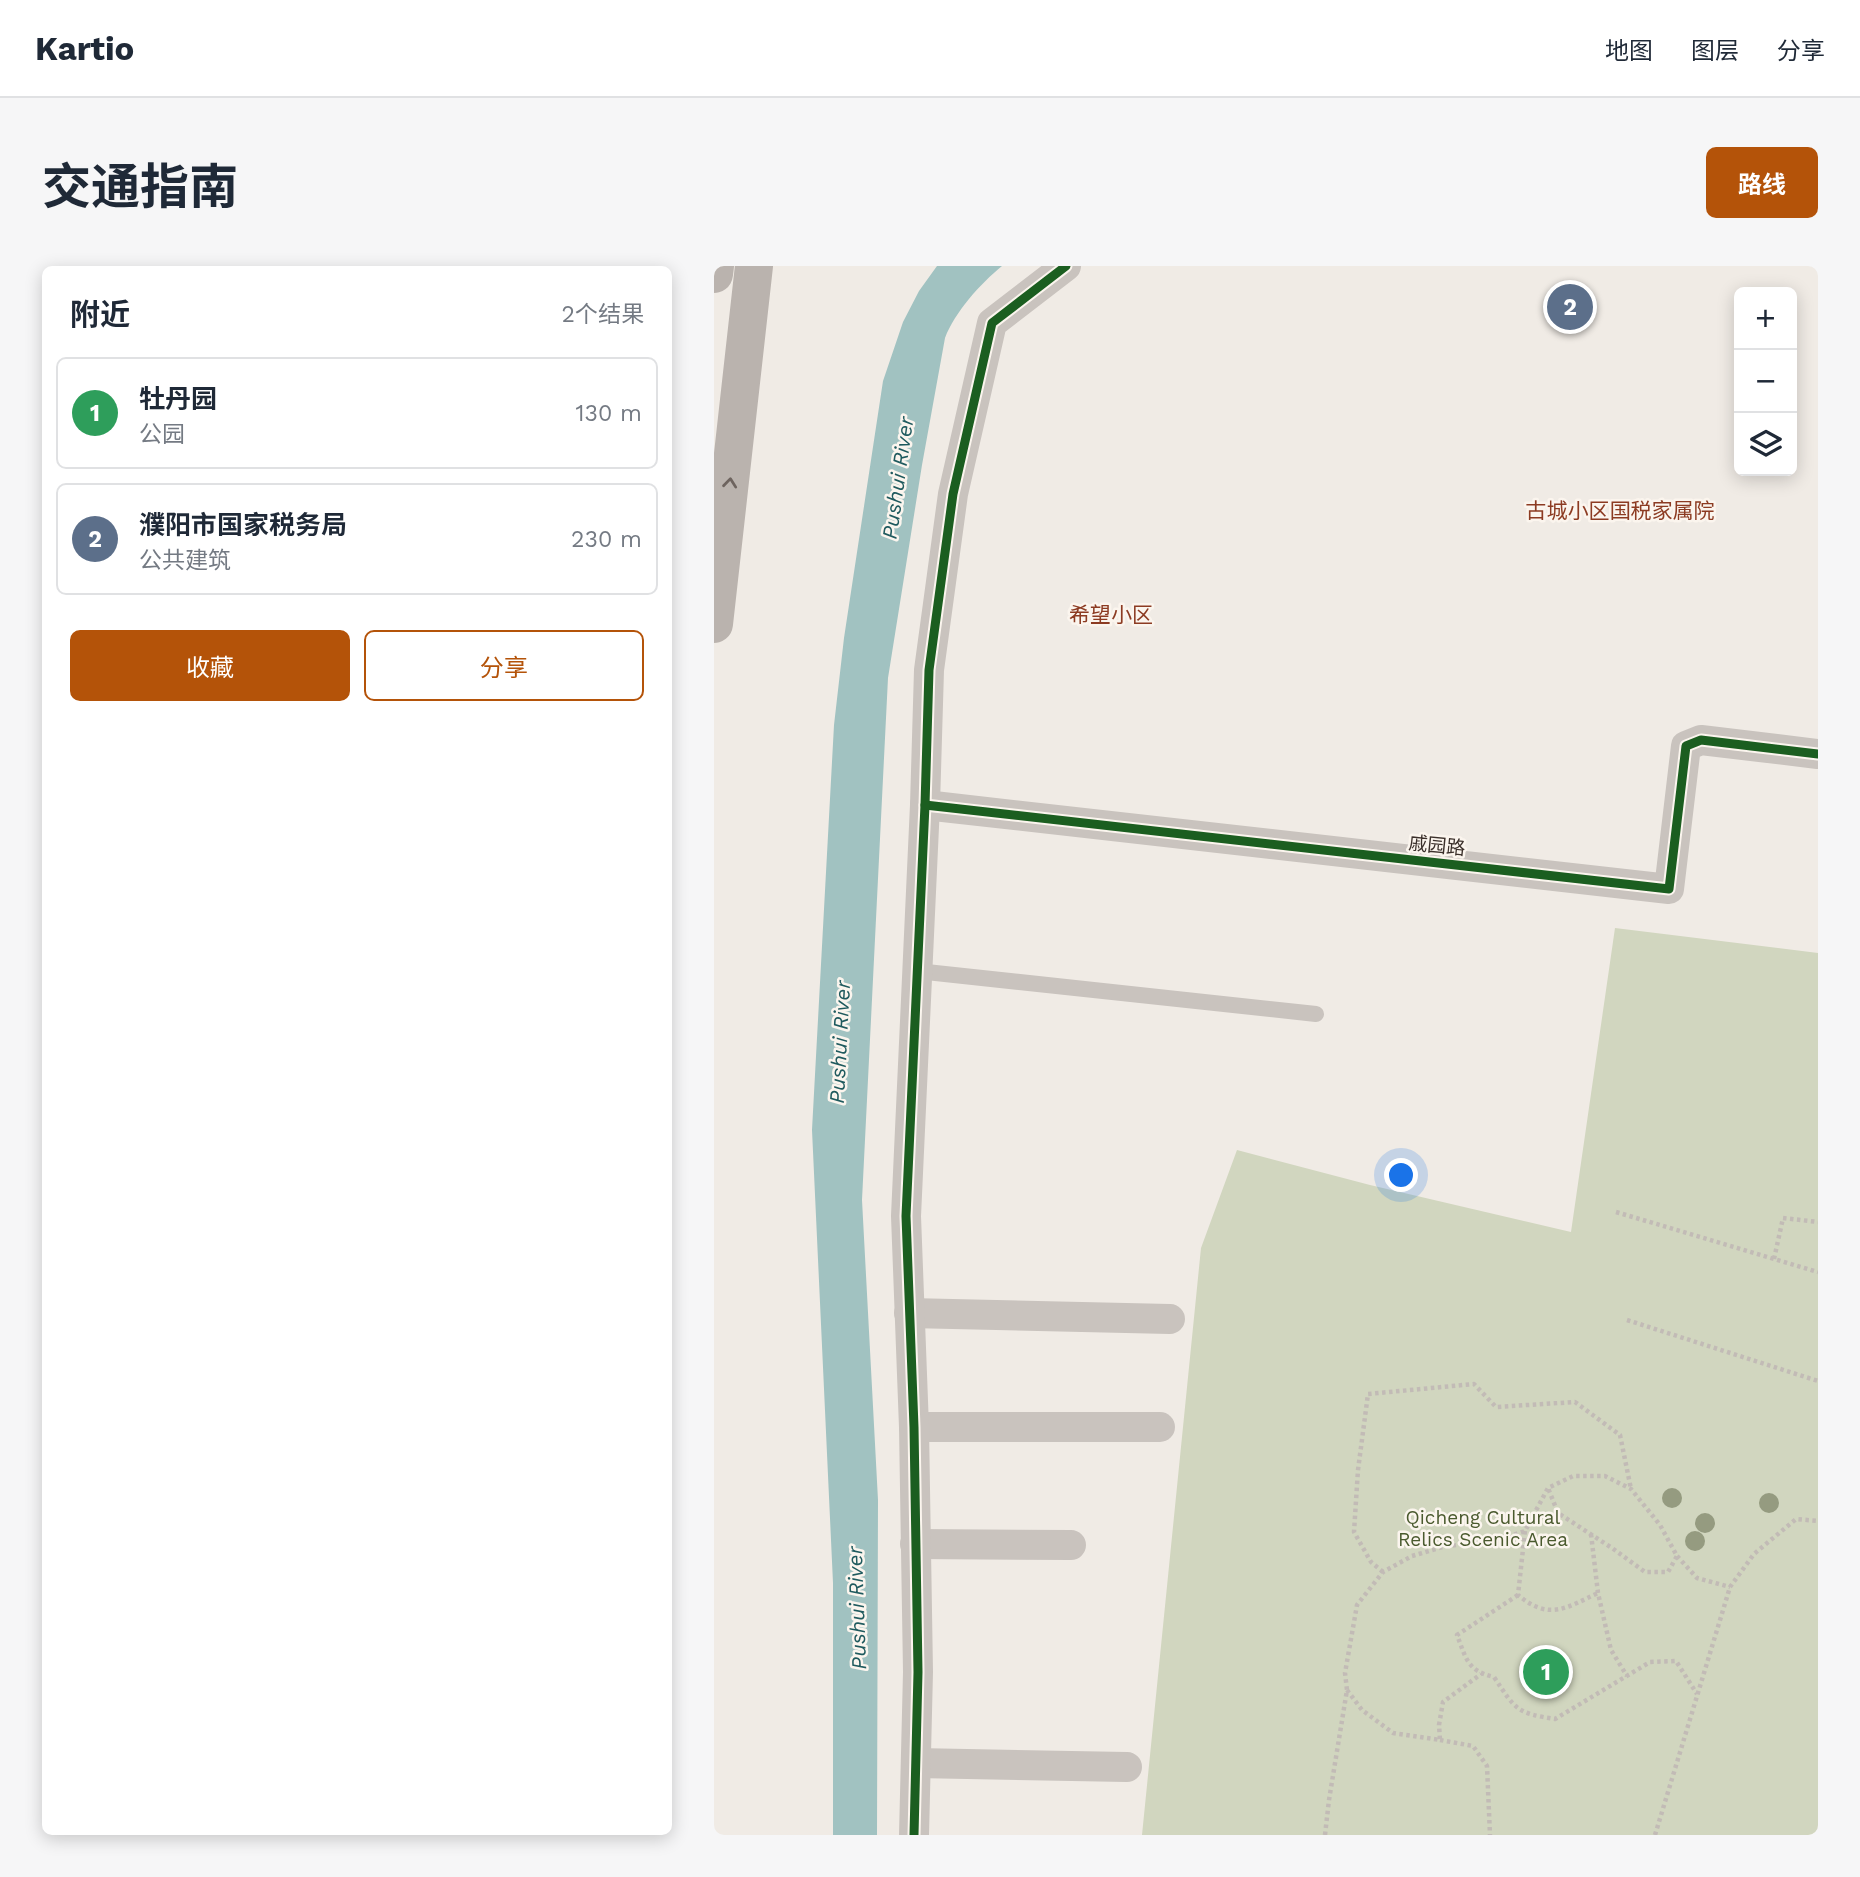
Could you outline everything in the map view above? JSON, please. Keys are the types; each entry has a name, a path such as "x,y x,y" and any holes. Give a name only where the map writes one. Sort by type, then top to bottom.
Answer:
{"main road":[{"path":"714,274 715,266"},
{"path":"714,624 754,266"}],"street":[{"path":"914,1835 918,1672 914,1427 906,1216 929,670 953,494 992,323 1066,266"},
{"name":"戚园路","path":"925,805 1669,889 1686,746 1701,740 1818,754"},
{"path":"909,1313 1170,1319"},
{"path":"914,1427 1160,1427"},
{"path":"915,1544 1071,1545"},
{"path":"916,1763 1127,1767"}],"lane":[{"path":"917,971 1316,1014"}],"path":[{"path":"1616,1212 1818,1272"},
{"path":"1774,1259 1783,1218 1818,1222"},
{"path":"1627,1320 1818,1381"},
{"path":"1383,1572 1371,1562 1354,1532 1358,1470 1368,1394 1474,1384 1496,1407 1575,1402 1620,1435 1631,1489"},
{"path":"1518,1595 1525,1531 1548,1489 1573,1476 1605,1476 1631,1489 1660,1525 1677,1556 1697,1578 1730,1587"},
{"path":"1548,1489 1558,1513 1644,1572 1668,1572 1677,1556"},
{"path":"1655,1835 1730,1587 1754,1554 1796,1519 1818,1521"},
{"path":"1325,1835 1347,1690 1345,1674 1357,1605 1383,1572 1412,1556 1446,1546 1492,1542 1525,1531"},
{"path":"1591,1534 1598,1593 1611,1650 1627,1676"},
{"path":"1518,1595 1533,1607 1562,1610 1598,1593"},
{"path":"1518,1595 1457,1635 1469,1665 1481,1674 1494,1677 1507,1697 1524,1714 1555,1719 1650,1662 1676,1661 1697,1695"},
{"path":"1440,1740 1439,1725 1443,1702 1481,1674"},
{"path":"1347,1690 1362,1710 1393,1732 1473,1746 1487,1766 1490,1835"}],"green space":[{"name":"Qicheng Cultural Relics Scenic Area","path":"1615,928 1818,953 1818,1835 1142,1835 1201,1248 1237,1150 1370,1185 1571,1232"}],"water":[{"name":"Pushui River","path":"937,266 1002,266 969,299 945,338 888,678 862,1200 878,1500 877,1835 833,1835 833,1583 812,1130 834,725 844,638 883,381 903,322 919,291"}],"cycle path":[{"path":"914,1835 918,1672 914,1427 906,1216 929,670 953,494 992,323 1066,266"},
{"path":"925,805 1669,889 1686,746 1701,740 1818,754"}],"place":[{"name":"濮阳市国家税务局","path":"1570,307"},
{"name":"牡丹园","path":"1546,1672"}],"district":[{"name":"古城小区国税家属院","path":"1620,511"},
{"name":"希望小区","path":"1111,615"}]}
